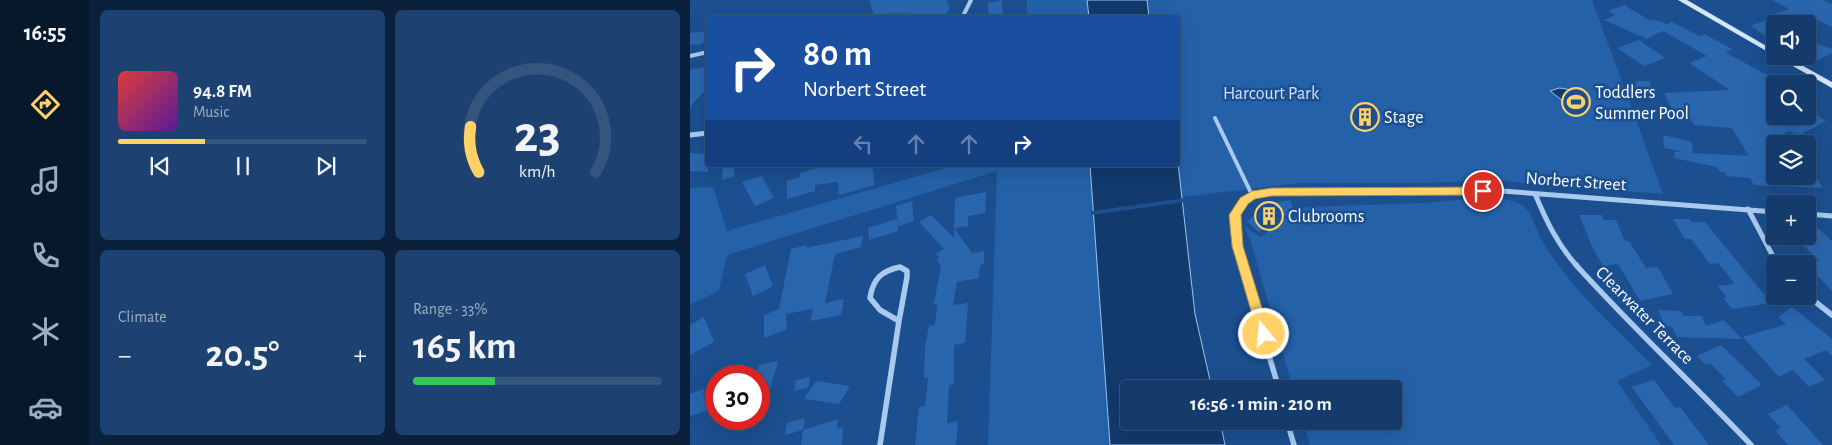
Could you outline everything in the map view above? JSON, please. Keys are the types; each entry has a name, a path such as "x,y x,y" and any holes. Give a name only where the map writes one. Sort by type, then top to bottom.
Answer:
{"street":[{"path":"964,15 971,0"},
{"path":"1682,0 1766,49"},
{"path":"690,56 705,53"},
{"path":"1795,65 1832,85"},
{"path":"690,135 705,133"},
{"name":"Norbert Street","path":"1252,195 1272,192 1502,191 1766,211"},
{"name":"Clearwater Terrace","path":"1535,194 1550,229 1566,254 1620,314 1702,393 1751,445"},
{"name":"Norbert Street","path":"1244,201 1235,215 1237,246 1276,380"},
{"path":"1748,210 1772,255"},
{"path":"1816,215 1832,216"},
{"path":"880,445 899,321 899,306 908,282 907,271 900,267 880,274 871,285 870,298 880,310 899,321"},
{"path":"1816,302 1832,315"},
{"path":"1290,430 1294,445"}],"lane":[{"path":"1215,118 1252,195"},
{"name":"Norbert Street","path":"1244,201 1252,195"}],"green space":[{"path":"1027,0 1090,0 1091,15 1027,15"},
{"name":"Harcourt Park","path":"1147,0 1592,0 1663,194 1490,180 1429,183 1300,183 1182,197 1178,167 1180,167 1180,15 1149,15"},
{"path":"949,167 1105,167 1119,445 988,445 997,171 727,255 719,291 690,305 690,188 713,187 727,231"},
{"path":"1470,199 1504,199 1517,202 1526,208 1553,259 1593,306 1652,365 1617,381 1661,445 1310,445 1306,430 1402,430 1402,380 1290,380 1251,242 1244,226 1261,237 1283,219 1304,215 1302,207 1424,203"}],"shaded area":[{"path":"1087,0 1147,0 1149,15 1089,15"},
{"name":"Toddlers Summer Pool","path":"1559,88 1568,89 1579,94 1587,104 1584,111 1571,114 1563,101 1550,91"},
{"path":"1090,167 1178,167 1195,314 1210,380 1120,380 1120,430 1222,430 1225,445 1110,445"}],"pier":[{"path":"1185,198 1185,202 1091,215 1091,211"}],"building":[{"path":"869,0 946,0 950,8 945,15 893,13 874,15"},
{"path":"1002,0 1003,15 989,15 988,3"},
{"path":"1772,0 1823,0 1832,4 1832,27 1816,19 1816,15 1772,15 1789,9"},
{"path":"1624,5 1651,21 1653,19 1667,24 1672,22 1699,36 1704,34 1732,49 1726,53 1767,75 1766,125 1816,125 1816,115 1826,121 1800,135 1790,131 1782,135 1766,135 1766,185 1816,185 1816,177 1823,188 1754,185 1750,178 1727,176 1725,172 1720,172 1717,167 1674,158 1675,152 1684,152 1664,148 1663,135 1689,141 1692,143 1693,153 1749,156 1732,128 1694,125 1690,117 1675,116 1664,93 1730,90 1689,63 1707,56 1663,31 1647,39 1604,20 1615,15 1608,11"},
{"path":"1766,20 1766,35 1765,35 1750,26"},
{"path":"705,31 705,40 702,44 690,45 690,33"},
{"path":"1639,40 1665,58 1644,66 1617,48"},
{"path":"1816,43 1832,49 1832,53 1816,61"},
{"path":"705,66 705,90 690,107 690,70"},
{"path":"1635,81 1649,81 1656,96 1637,95 1632,84 1637,85"},
{"name":"Stage","path":"1361,103 1385,120 1368,131 1344,113"},
{"path":"690,153 705,154 705,167 708,167 708,172 690,171"},
{"path":"723,167 734,167 734,177 722,180"},
{"path":"820,167 872,167 875,185 839,195 838,182 815,185 815,191 787,199 787,181 800,177 800,173"},
{"path":"762,176 774,198 755,206 742,182"},
{"path":"986,192 985,213 968,216 968,226 954,228 955,198"},
{"name":"Clubrooms","path":"1290,200 1295,214 1276,217 1259,232 1247,222 1265,204"},
{"path":"912,201 914,221 898,226 896,206"},
{"path":"931,215 954,238 954,228 972,253 984,251 984,264 980,265 979,278 957,282 953,305 968,303 965,343 954,345 954,384 949,385 947,424 958,421 956,445 915,445 919,407 925,406 928,377 924,378 925,346 929,326 935,325 937,304 934,304 941,266 936,254 944,249 919,222"},
{"path":"1579,215 1602,215 1604,220 1616,220 1625,241 1629,241 1646,268 1658,267 1673,294 1640,301 1618,264 1603,266"},
{"path":"897,219 898,231 869,240 868,228"},
{"path":"1673,219 1705,222 1766,297 1766,304 1732,309 1723,298 1727,298 1718,286 1735,284 1718,263 1710,264 1691,239 1685,239"},
{"path":"1816,226 1832,241 1832,291 1816,274 1816,261 1819,260 1816,255 1803,245 1816,245"},
{"path":"863,236 861,247 835,254 825,303 844,299 841,315 810,321 813,309 786,314 787,329 764,338 764,315 779,309 791,249 807,245 806,248"},
{"path":"765,265 773,286 753,296 745,274"},
{"path":"1792,307 1832,339 1832,356 1826,350 1804,359 1825,380 1809,387 1793,370 1779,377 1743,337 1786,324 1778,317"},
{"path":"1658,310 1681,311 1684,316 1702,316 1706,326 1724,320 1742,339 1677,337 1672,327 1665,326"},
{"path":"704,317 714,342 690,355 690,325"},
{"path":"1721,345 1761,385 1738,397 1722,381 1726,379 1710,363 1706,365 1697,356"},
{"path":"778,361 770,389 770,365 759,365"},
{"path":"810,377 808,388 794,391 796,380"},
{"path":"1654,380 1675,408 1680,407 1709,445 1674,445 1632,387"},
{"path":"816,381 850,386 839,404 804,399"},
{"path":"704,389 705,411 690,416 690,394"},
{"path":"1787,405 1823,445 1788,445 1775,430 1781,428 1768,414"},
{"path":"805,418 803,430 785,435 787,423"},
{"path":"838,419 837,429 843,427 842,445 801,445 803,430"}],"place":[{"name":"Toddlers Summer Pool","path":"1576,102"},
{"name":"Stage","path":"1365,117"},
{"name":"Clubrooms","path":"1269,216"}],"route":[{"path":"1264,334 1237,246 1235,230 1235,215 1239,206 1252,195 1272,192 1483,191"}]}
